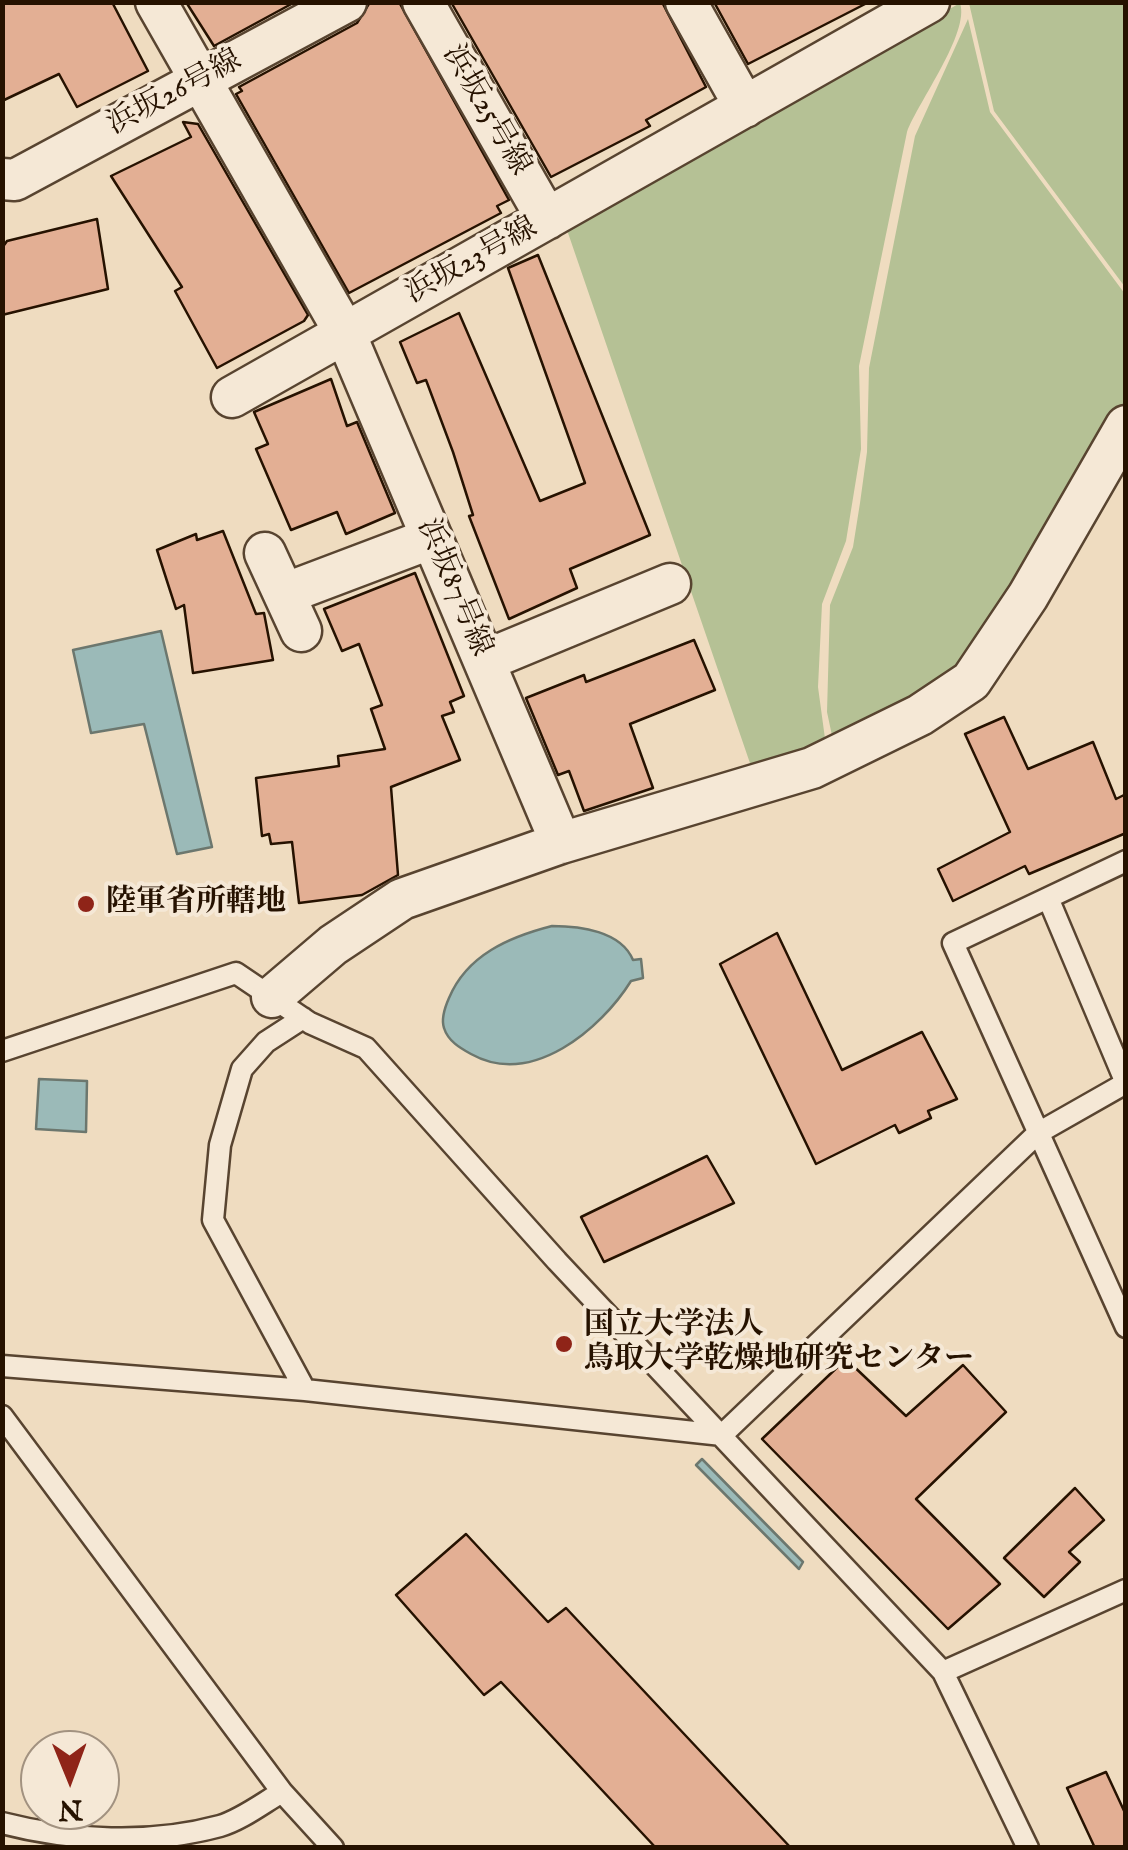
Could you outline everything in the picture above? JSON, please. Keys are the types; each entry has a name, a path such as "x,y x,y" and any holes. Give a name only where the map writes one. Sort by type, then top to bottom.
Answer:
{"street":[{"path":"156,2 198,82 345,333"},
{"name":"浜坂26号線","path":"2,180 15,180 346,2"},
{"name":"浜坂25号線","path":"423,2 546,219"},
{"path":"686,2 744,108"},
{"name":"浜坂23号線","path":"232,397 930,3"},
{"name":"浜坂87号線","path":"345,333 562,844"},
{"path":"288,1008 333,946 402,899 562,844 812,768 920,715 972,681 1038,580 1126,426"},
{"path":"284,594 432,538"},
{"path":"265,553 300,631"},
{"path":"484,661 670,584"}],"lane":[{"path":"1126,861 953,943 1126,1327"},
{"path":"2,1366 305,1390 722,1434 1038,1133 1126,1083 1048,898"},
{"path":"2,1051 236,973 288,1008 366,1048 558,1261 943,1672 1028,1848"},
{"path":"288,1008 242,1069 220,1145 213,1220 305,1390"},
{"path":"2,1416 282,1792 333,1848"},
{"path":"943,1672 1126,1590"},
{"path":"2,1824 40,1833 136,1840 223,1826 282,1792"}],"green space":[{"path":"960,3 961,16 951,49 907,132 859,366 861,449 846,541 822,604 818,687 826,746 752,769 567,230"},
{"path":"969,3 1125,3 1125,287 994,111"},
{"path":"968,19 990,112 1125,294 1125,403 1045,548 957,674 834,745 827,712 830,605 853,547 867,452 869,368 915,136"}],"water":[{"path":"161,631 212,847 177,854 144,724 91,733 73,650"},
{"path":"552,926 587,929 609,936 633,960 641,959 643,978 631,981 583,1034 541,1058 518,1064 494,1063 455,1044 446,1033 443,1017 449,998 467,970 505,942"},
{"path":"39,1079 87,1081 86,1132 36,1129"},
{"path":"702,1459 803,1562 799,1569 696,1465"}],"building":[{"path":"2,2 112,2 148,71 77,107 59,74 2,101"},
{"path":"186,2 295,2 214,46"},
{"path":"370,2 399,2 509,200 497,206 501,213 349,293 236,94 242,91 239,87 357,23"},
{"path":"451,2 662,2 706,87 646,120 650,126 551,177"},
{"path":"714,2 869,2 748,64"},
{"path":"183,122 198,124 308,315 304,321 217,368 175,291 182,287 111,176 191,137"},
{"path":"97,219 108,289 2,315 2,248 7,241"},
{"path":"538,255 650,535 570,569 577,588 509,619 469,516 473,515 426,380 417,383 400,342 459,313 540,501 585,483 508,268"},
{"path":"331,379 347,426 357,422 395,513 346,534 337,512 291,530 256,449 268,444 254,412"},
{"path":"223,531 256,614 264,613 273,660 193,673 184,605 176,609 157,550 196,534 197,540"},
{"path":"415,573 464,696 450,702 454,712 442,716 460,760 391,787 398,875 362,895 299,903 292,842 271,844 269,834 262,836 256,778 339,766 338,756 385,749 371,709 382,705 359,644 342,651 324,609"},
{"path":"694,640 715,690 630,724 653,788 584,811 569,771 558,775 526,698 584,675 586,682"},
{"path":"1004,717 1028,769 1093,742 1116,799 1126,794 1126,833 1029,874 1025,866 953,901 938,869 1010,832 965,734"},
{"path":"777,933 842,1070 922,1032 957,1099 928,1111 931,1118 899,1133 895,1125 816,1164 720,964"},
{"path":"707,1156 734,1203 604,1262 581,1217"},
{"path":"846,1359 906,1416 963,1365 1006,1412 916,1499 1000,1584 948,1629 762,1439"},
{"path":"1075,1488 1104,1520 1069,1552 1080,1562 1044,1597 1004,1558"},
{"path":"466,1534 548,1622 566,1608 791,1848 656,1848 501,1682 484,1695 396,1595"},
{"path":"1106,1772 1126,1815 1126,1848 1095,1848 1067,1788"}],"place":[{"name":"陸軍省所轄地","path":"86,904"},
{"name":"国立大学法人 鳥取大学乾燥地研究センター","path":"564,1344"}]}
